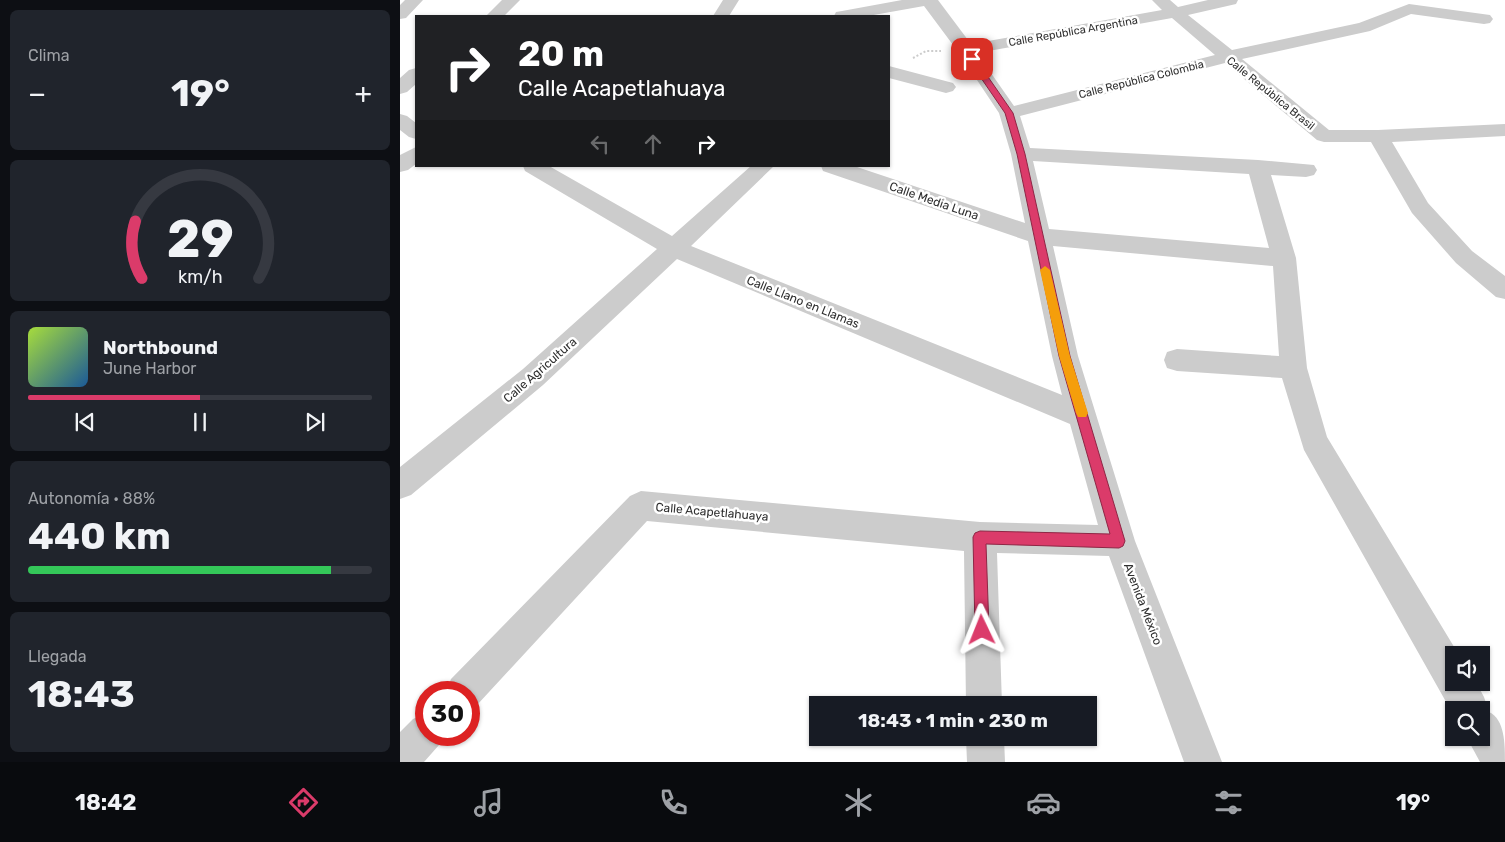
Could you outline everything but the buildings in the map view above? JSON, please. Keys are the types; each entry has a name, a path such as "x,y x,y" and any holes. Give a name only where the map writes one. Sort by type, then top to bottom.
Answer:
{"street":[{"path":"400,14 415,0"},
{"path":"495,15 512,0"},
{"path":"722,15 731,0"},
{"path":"847,15 929,0"},
{"name":"Avenida México","path":"929,0 1009,113 1021,154 1065,356 1119,541 1203,762"},
{"name":"Calle República Argentina","path":"966,50 1167,6 1230,0"},
{"path":"1410,5 1484,19"},
{"name":"Calle República Colombia","path":"1009,113 1227,57 1364,27 1410,5"},
{"name":"Calle República Brasil","path":"1167,6 1324,136 1378,136 1505,130"},
{"path":"400,88 411,72"},
{"path":"890,72 946,87"},
{"path":"400,120 415,132"},
{"path":"1378,136 1420,208 1464,257 1505,290"},
{"path":"1021,154 1306,170"},
{"path":"400,165 415,155"},
{"name":"Calle Llano en Llamas","path":"535,167 675,249 1083,416"},
{"name":"Calle Agricultura","path":"400,485 533,377 763,167"},
{"name":"Calle Media Luna","path":"834,167 1038,236 1284,258"},
{"path":"1258,168 1284,258 1293,368 1314,441 1445,666"},
{"path":"1177,360 1293,368"},
{"name":"Calle Acapetlahuaya","path":"475,681 642,506 980,537 1119,541"},
{"path":"980,537 984,696"},
{"path":"1490,743 1501,762"},
{"path":"400,760 415,744"},
{"path":"985,746 986,762"}],"path":[{"path":"911,58 926,51 966,50"}],"slow traffic":[{"path":"1045,270 1065,356 1082,413"}],"route":[{"path":"972,59 1009,113 1021,154 1065,356 1119,541 980,537 982,630"}]}
